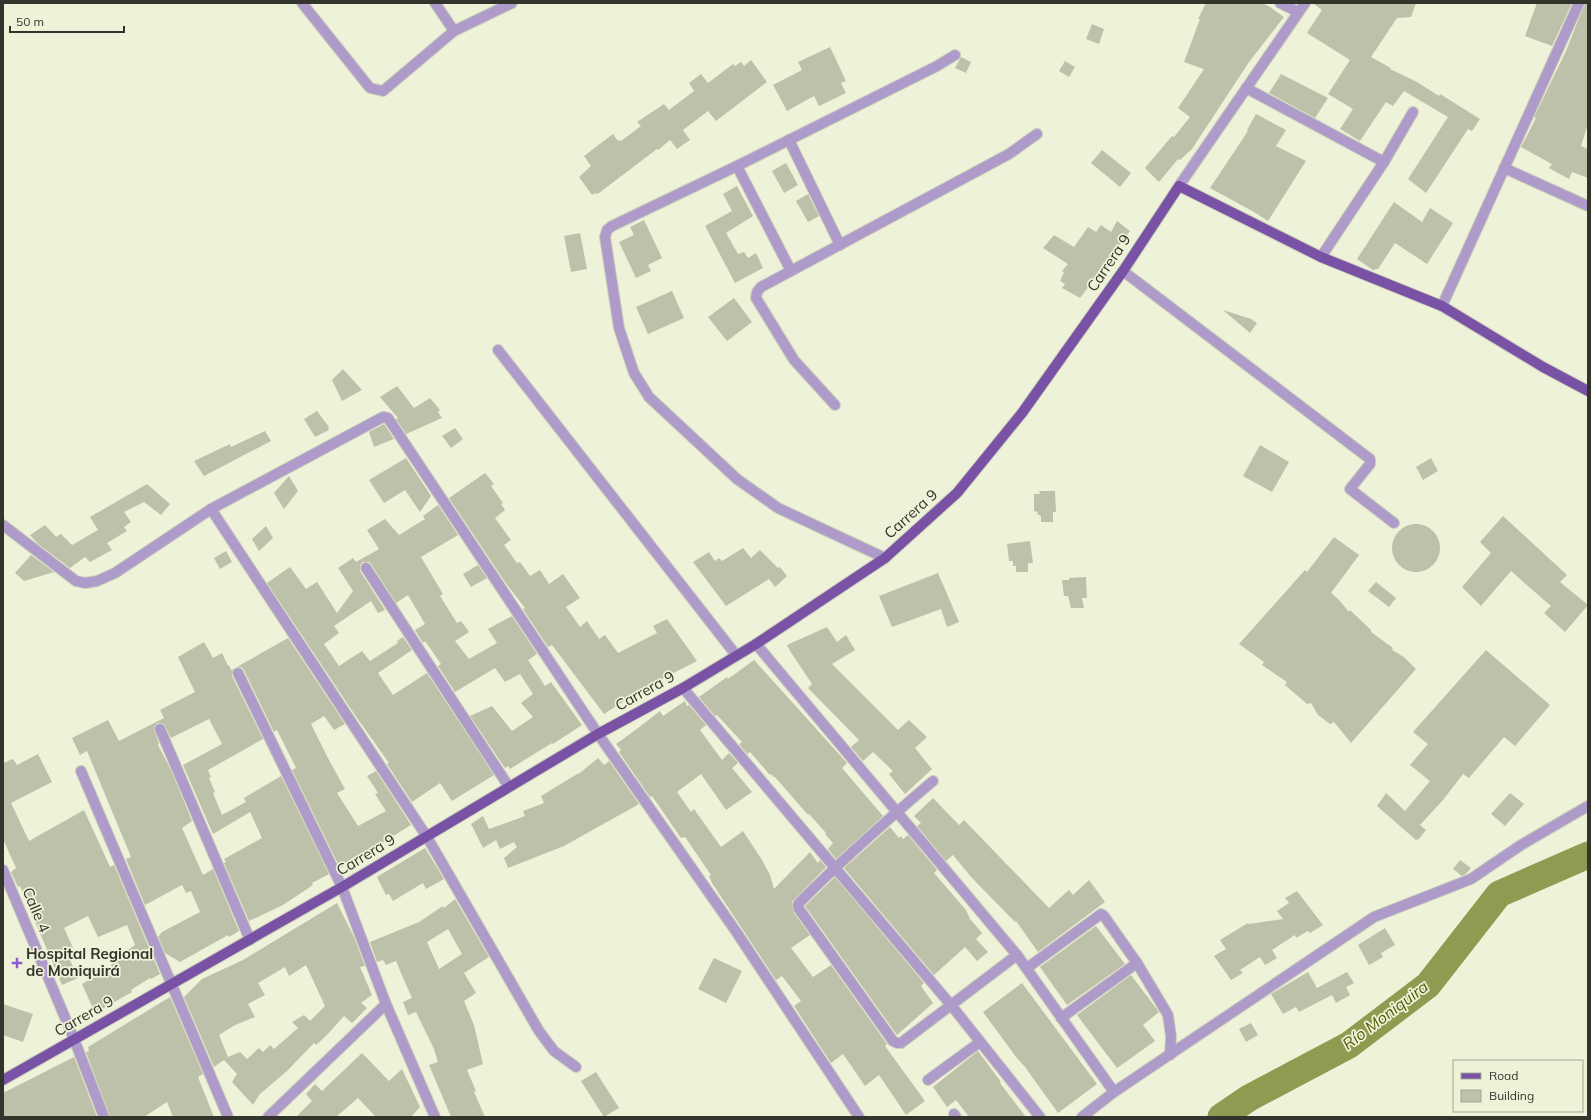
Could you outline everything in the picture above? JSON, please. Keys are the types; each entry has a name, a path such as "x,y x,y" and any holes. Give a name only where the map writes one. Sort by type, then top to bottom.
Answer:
{"main road":[{"path":"1178,186 1321,257 1442,306 1543,367 1588,391"},
{"name":"Carrera 9","path":"3,1080 342,887 598,734 683,688 756,644 885,558 957,493 1022,413 1123,271 1178,186"}],"street":[{"path":"302,3 370,88 383,91 454,31 512,3"},
{"path":"435,3 454,31"},
{"path":"1280,3 1298,12"},
{"path":"1178,186 1305,3"},
{"path":"1442,306 1579,3"},
{"path":"885,558 778,508 737,479 649,398 634,373 620,328 605,236 607,230 612,226 737,166 955,55"},
{"path":"1246,88 1384,162"},
{"path":"1321,257 1384,162 1413,112"},
{"path":"835,404 794,360 756,298 757,292 761,287 1009,154 1037,134"},
{"path":"789,140 840,245"},
{"path":"737,166 791,271"},
{"path":"1504,168 1588,206"},
{"path":"1123,271 1370,459 1370,464 1350,489 1394,523"},
{"path":"498,350 736,655"},
{"path":"3,525 76,581 85,583 97,581 115,573 211,509 385,416 388,418 598,734 735,930 859,1117"},
{"path":"211,509 427,836 539,1031 554,1051 576,1067"},
{"path":"366,568 509,788"},
{"path":"756,644 1018,955 1114,1092"},
{"path":"238,672 342,887 386,1004 434,1116"},
{"path":"683,688 951,1005 1040,1117"},
{"path":"160,729 250,940"},
{"path":"81,771 228,1117"},
{"path":"933,781 835,868 798,905 893,1041 897,1043 901,1042 1018,955"},
{"path":"1082,1117 1114,1092 1374,917 1471,879 1521,845 1588,806"},
{"name":"Calle 4","path":"3,870 74,1039 104,1117"},
{"path":"1027,968 1101,914 1104,916 1137,963 1168,1015 1171,1036 1170,1055"},
{"path":"1061,1018 1137,963"},
{"path":"268,1117 386,1004"},
{"path":"928,1080 980,1042"}],"building":[{"path":"1206,3 1262,3 1284,17 1249,62 1192,149 1180,160 1178,159 1159,182 1145,168 1172,136 1174,137 1190,117 1178,108 1204,69 1184,62 1200,19 1198,19"},
{"path":"1313,3 1416,3 1411,17 1397,18 1371,57 1439,96 1440,94 1480,119 1472,131 1468,129 1426,193 1408,179 1448,117 1404,91 1393,106 1386,102 1360,141 1340,129 1353,109 1328,94 1350,60 1307,33 1322,10"},
{"path":"1537,3 1572,3 1552,46 1525,36"},
{"path":"1585,3 1588,3 1588,124 1581,146 1588,149 1588,178 1572,172 1569,179 1549,168 1552,164 1521,147 1536,118 1534,117 1566,51"},
{"path":"1092,24 1104,29 1099,44 1086,39"},
{"path":"830,47 846,81 841,83 846,93 819,106 814,96 787,111 773,85 802,70 798,62"},
{"path":"961,57 971,62 966,73 955,68"},
{"path":"751,60 767,82 716,121 708,111 683,130 690,140 677,149 670,140 599,193 592,195 579,177 591,166 584,156 613,134 618,141 621,141 641,126 637,122 664,104 669,110 694,91 689,83 701,74 708,83 733,64 735,66 741,62 744,66"},
{"path":"1065,61 1075,67 1069,77 1059,71"},
{"path":"1281,74 1328,98 1315,118 1269,93"},
{"path":"1256,114 1286,130 1276,146 1306,161 1268,221 1210,188 1248,131 1247,130"},
{"path":"1102,150 1131,173 1120,187 1091,163"},
{"path":"786,163 798,185 784,193 772,171"},
{"path":"737,186 753,216 726,233 738,254 744,252 748,258 756,253 763,268 735,283 705,226 732,211 723,194"},
{"path":"808,194 819,216 808,222 796,201"},
{"path":"1394,202 1422,222 1430,208 1453,223 1427,264 1395,243 1378,269 1373,270 1357,259"},
{"path":"644,220 662,258 648,265 651,271 636,278 619,242 634,235 630,227"},
{"path":"1117,221 1130,231 1080,298 1062,288 1065,284 1060,281 1064,272 1062,271 1068,264 1043,248 1054,235 1074,247 1088,227 1096,232 1101,225 1111,232"},
{"path":"580,233 587,269 571,272 564,236"},
{"path":"672,291 684,318 648,334 636,307"},
{"path":"734,298 752,322 727,341 708,317"},
{"path":"1223,310 1251,319 1257,323 1250,333"},
{"path":"343,369 362,390 342,401 332,380"},
{"path":"397,386 414,408 430,398 440,410 438,412 442,418 406,434 396,419 398,418 380,397"},
{"path":"317,411 329,427 329,430 315,437 304,419"},
{"path":"384,424 394,439 374,447 369,432"},
{"path":"455,428 463,439 451,448 442,436"},
{"path":"265,431 271,441 204,476 194,461 230,444 231,447"},
{"path":"1260,445 1289,462 1272,492 1243,476"},
{"path":"406,458 431,496 420,512 405,490 384,503 369,480"},
{"path":"1431,458 1438,471 1423,480 1416,467"},
{"path":"485,473 494,484 491,486 503,503 501,504 505,510 495,518 511,540 504,545 517,563 520,562 530,576 540,570 549,584 563,574 580,598 566,607 580,627 587,621 599,639 605,635 618,653 657,633 653,626 667,619 697,661 648,686 604,714 552,645 548,647 523,609 525,608 505,582 449,498"},
{"path":"289,476 298,491 284,509 274,493"},
{"path":"147,484 170,504 161,515 144,502 124,512 131,522 124,527 127,531 107,543 112,550 90,562 85,557 70,568 38,544 30,535 45,525 56,537 61,534 72,545 98,530 90,517"},
{"path":"1039,491 1055,491 1056,512 1053,512 1053,522 1041,522 1041,516 1037,514 1038,512 1034,511 1034,494 1040,494"},
{"path":"438,505 458,535 421,557 443,594 440,596 457,623 461,621 469,632 455,641 469,659 497,643 488,629 512,616 537,654 528,660 545,686 551,682 582,725 510,769 508,766 505,768 470,716 492,706 512,731 533,717 521,703 533,694 520,674 505,682 495,668 455,692 438,666 441,664 425,641 423,643 415,630 425,624 408,595 396,603 371,564 369,562 363,562 360,565 360,571 385,610 378,613 371,601 334,626 339,633 324,644 339,666 362,651 370,661 398,643 397,641 403,637 412,650 378,673 393,695 427,673 494,775 452,801 440,783 412,802 387,764 389,763 357,718 267,583 290,567 306,589 317,582 337,613 353,591 338,568 353,558 356,562 379,549 367,530 385,519 399,535 425,519 423,516"},
{"path":"1503,516 1567,575 1560,582 1588,605 1565,632 1544,613 1551,606 1511,571 1481,606 1462,587 1491,553 1480,542"},
{"path":"1411,524 1421,524 1433,531 1440,543 1440,553 1433,565 1421,572 1411,572 1403,568 1396,561 1392,553 1392,543 1396,535 1403,528"},
{"path":"266,526 273,538 259,551 252,539"},
{"path":"1334,537 1359,555 1331,593 1349,612 1350,610 1371,630 1371,632 1393,648 1392,650 1404,657 1416,669 1351,743 1334,722 1330,724 1318,715 1311,703 1307,704 1285,685 1287,682 1262,665 1264,662 1239,644 1305,570 1307,572"},
{"path":"1030,541 1033,563 1028,563 1028,572 1016,572 1016,566 1013,566 1013,561 1009,561 1007,544"},
{"path":"743,548 751,558 760,550 778,568 780,567 787,576 775,587 769,579 726,606 693,562 709,552 715,561 719,558 722,561"},
{"path":"226,551 232,562 220,569 214,558"},
{"path":"31,555 54,572 24,581 15,573"},
{"path":"478,565 487,578 471,587 463,574"},
{"path":"938,573 959,622 947,627 941,609 892,627 879,596"},
{"path":"1086,577 1087,598 1082,598 1084,608 1071,608 1068,596 1064,596 1062,580"},
{"path":"1376,582 1396,598 1389,607 1368,591"},
{"path":"827,627 837,642 846,635 855,650 832,664 898,730 909,720 927,737 915,748 932,769 905,794 889,774 893,771 873,752 863,761 851,747 859,740 808,688 812,684 787,645"},
{"path":"288,638 345,724 334,730 324,716 311,724 345,789 337,793 358,826 386,811 375,794 378,793 367,776 376,771 411,825 372,849 373,850 340,868 292,770 296,768 277,730 274,732 244,670 241,667 237,667"},
{"path":"204,642 213,658 222,653 228,666 229,665 231,670 233,669 232,676 263,739 208,770 211,777 209,778 215,792 213,793 222,815 246,802 244,798 281,776 329,874 312,883 313,885 283,905 249,921 224,863 226,862 224,859 262,838 250,812 213,834 183,765 222,744 209,719 171,738 164,724 157,723 154,729 159,744 158,745 171,770 192,821 182,828 203,875 213,869 239,931 229,937 228,935 180,962 165,953 158,937 162,932 200,912 191,891 186,893 182,885 145,905 126,859 131,857 87,751 80,755 72,738 108,720 119,741 164,718 160,710 195,692 178,657"},
{"path":"1486,650 1550,705 1515,746 1504,737 1469,778 1463,774 1443,800 1420,825 1426,830 1419,839 1416,840 1377,806 1386,793 1405,811 1430,781 1410,765 1428,744 1413,732"},
{"path":"754,660 847,763 842,768 883,816 836,859 828,849 833,843 825,834 826,833 750,752 747,754 739,744 742,742 717,715 715,716 699,697 727,677 728,679"},
{"path":"685,701 687,706 689,705 706,725 700,730 722,760 729,753 738,763 732,768 752,792 726,810 701,774 677,792 691,812 694,809 721,847 743,831 762,860 770,875 774,889 810,852 818,863 820,860 826,867 792,902 794,913 810,935 791,948 813,977 831,965 887,1044 885,1046 925,1101 906,1115 879,1075 865,1086 843,1054 831,1063 794,1006 801,1001 782,976 776,980 712,883 709,876 711,875 685,837 681,838 619,752 621,750 616,744 660,711 663,716"},
{"path":"38,754 52,782 11,803 29,841 84,810 110,867 114,865 160,974 151,979 150,978 131,990 132,992 95,1013 82,984 112,968 111,965 123,957 122,954 135,945 127,925 98,937 88,916 64,928 73,948 66,951 78,978 62,985 20,886 18,887 11,872 16,868 3,839 3,763 13,759 17,765"},
{"path":"598,758 604,765 609,761 639,804 564,846 508,868 504,858 517,847 514,842 500,849 496,840 483,848 471,824 483,816 489,829 525,816 523,811 544,803 541,796 580,773"},
{"path":"1510,793 1524,804 1505,826 1491,814"},
{"path":"933,798 959,825 964,820 1049,908 1069,890 1073,895 1089,880 1105,902 1038,952 1016,921 1015,922 971,877 953,855 946,861 917,826 921,823 914,816"},
{"path":"890,827 899,838 901,836 903,839 908,835 937,870 934,873 966,910 970,919 982,933 976,939 988,952 977,961 965,947 934,975 844,868"},
{"path":"425,848 444,879 426,889 423,883 393,901 389,894 386,895 377,877"},
{"path":"1460,860 1471,868 1462,876 1453,869"},
{"path":"835,877 924,983 921,986 933,1003 897,1035 805,906"},
{"path":"1297,891 1323,925 1310,933 1308,931 1296,938 1295,935 1272,950 1277,958 1265,965 1260,957 1240,970 1243,973 1231,980 1214,956 1226,949 1220,940 1248,923 1283,919 1277,911 1289,903 1285,898"},
{"path":"455,899 489,957 464,973 476,993 464,1001 474,1025 483,1064 467,1070 476,1091 474,1092 485,1117 451,1117 429,1065 438,1062 434,1049 416,1012 408,1015 403,1002 412,998 396,961 386,965 383,960 377,962 370,942 419,922 443,906 444,908","holes":["448,929 462,954 439,969 427,942"]},
{"path":"337,903 354,937 365,966 360,967 372,995 361,1003 367,1008 352,1023 344,1016 326,1036 316,1045 314,1043 287,1071 260,1094 253,1105 232,1082 237,1074 224,1060 214,1067 184,997 202,979 243,960","holes":["306,965 325,1006 310,1021 304,1015 292,1022 298,1028 274,1049 270,1045 263,1052 259,1048 247,1059 240,1052 228,1057 219,1035 235,1025 255,1017 248,1004 265,995 258,983 285,967 289,976"]},
{"path":"1096,926 1125,964 1067,1005 1040,967"},
{"path":"1385,928 1395,945 1381,953 1383,957 1369,965 1358,945"},
{"path":"714,958 742,971 726,1003 698,989"},
{"path":"1308,972 1317,988 1347,972 1354,983 1346,987 1350,995 1336,1003 1332,995 1299,1012 1296,1007 1283,1014 1271,994"},
{"path":"1131,975 1159,1012 1143,1025 1155,1041 1117,1068 1077,1015"},
{"path":"1022,983 1097,1084 1058,1113 983,1012"},
{"path":"170,997 203,1074 198,1077 214,1117 173,1117 167,1102 144,1117 110,1117 86,1052 89,1051 88,1047"},
{"path":"3,1004 33,1014 23,1042 3,1035"},
{"path":"1251,1023 1258,1035 1246,1042 1239,1029"},
{"path":"978,1051 1026,1117 969,1117 956,1100 947,1107 933,1087"},
{"path":"362,1053 389,1081 402,1069 420,1107 411,1117 376,1117 358,1098 336,1117 296,1117 312,1101 306,1094 315,1084 322,1091"},
{"path":"74,1057 97,1117 3,1117 3,1093"},
{"path":"596,1072 619,1108 604,1117 581,1081"}],"waterway":[{"name":"Río Moniquira","path":"1221,1117 1249,1098 1349,1045 1428,985 1499,894 1588,855"}],"place":[{"name":"Hospital Regional de Moniquirá","path":"17,963"}]}
